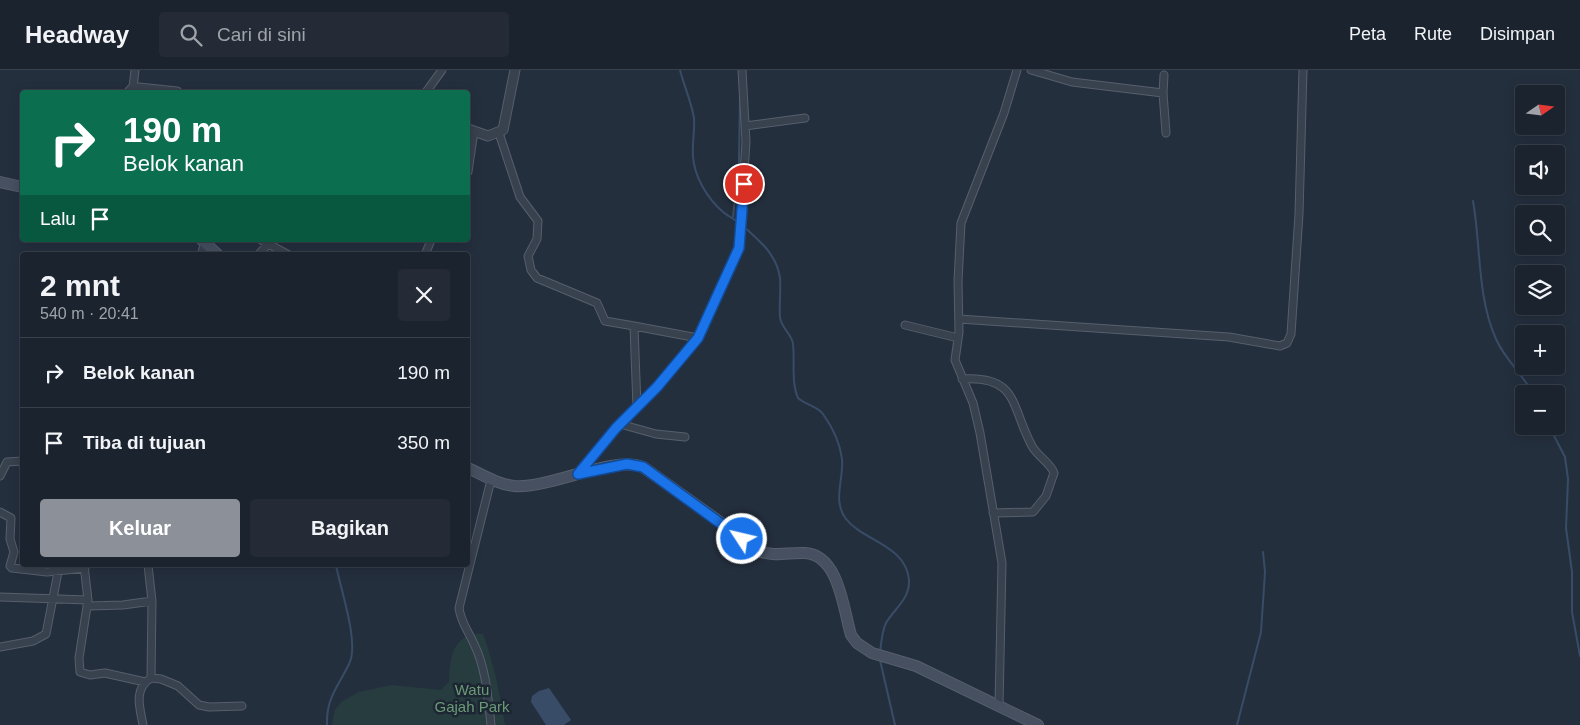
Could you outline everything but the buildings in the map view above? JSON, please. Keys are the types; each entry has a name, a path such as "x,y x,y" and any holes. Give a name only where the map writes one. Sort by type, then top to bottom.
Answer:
{"main road":[{"path":"0,182 20,187"},
{"path":"205,242 215,252"},
{"path":"470,469 491,480 513,486 525,486 627,464 635,464 648,470 706,514 762,552 818,555 830,567 834,576 853,639 872,653 887,659 916,666 1038,725"}],"street":[{"path":"131,90 135,70"},
{"path":"427,90 442,70"},
{"path":"470,144 471,130 488,136 500,133 505,125 515,70"},
{"path":"578,474 620,424 657,387 698,338 739,248 745,126 742,70"},
{"path":"999,705 1003,574 980,433 973,403 955,360 958,338 961,223 1004,113 1018,70"},
{"path":"1031,70 1072,82 1163,93"},
{"path":"958,319 1229,337 1280,346 1287,343 1291,334 1296,272 1304,70"},
{"path":"1164,75 1163,93 1166,133"},
{"path":"745,126 805,118"},
{"path":"500,133 520,197 538,222 537,238 528,256 533,274 543,282 597,303 604,321 698,338"},
{"path":"265,242 283,252"},
{"path":"904,325 958,338"},
{"path":"634,326 637,407"},
{"path":"962,379 985,378 1003,387 1014,402 1031,445 1054,472 1046,496 1033,512 993,513"},
{"path":"620,424 656,434 685,437"},
{"path":"0,476 7,462 20,461"},
{"path":"470,564 491,480"},
{"path":"0,512 11,518 10,539 14,552 10,566 12,568 58,572 85,567 88,603 79,658 80,672 90,675 105,673 148,680 161,679 178,686 199,705 209,707 242,706"},
{"path":"143,725 139,692 148,680 152,601 148,567"},
{"path":"469,567 459,608 463,626 475,644 483,673 491,725"},
{"path":"0,647 33,641 46,634 58,572"},
{"path":"0,597 123,605 152,601"}],"green space":[{"name":"Watu Gajah Park","path":"472,634 483,634 496,679 505,725 332,725 335,710 341,702 359,692 391,685 441,690 449,682 451,660 455,647 459,642"}],"water":[{"path":"549,688 571,720 564,725 546,725 531,702 532,696 539,691"}],"waterway":[{"path":"680,70 694,118 693,156 699,180 717,207 739,223"},
{"path":"733,217 739,160 740,97"},
{"path":"1473,201 1482,289 1490,323 1500,347 1527,385"},
{"path":"743,226 771,255 778,270 780,278 780,317 793,344 794,379 798,398 821,411 838,441 842,459 839,497 842,512 853,527 892,551 906,568 909,587 901,603 886,623 880,653"},
{"path":"1554,435 1565,457 1568,479 1566,528 1572,572 1572,612 1580,656"},
{"path":"1237,725 1261,632 1265,572 1263,552"},
{"path":"327,725 328,707 352,655 351,630 336,567"},
{"path":"880,660 895,725"}],"route":[{"path":"742,539 643,467 632,463 578,474 616,428 657,387 702,332 739,248 744,184"}]}
